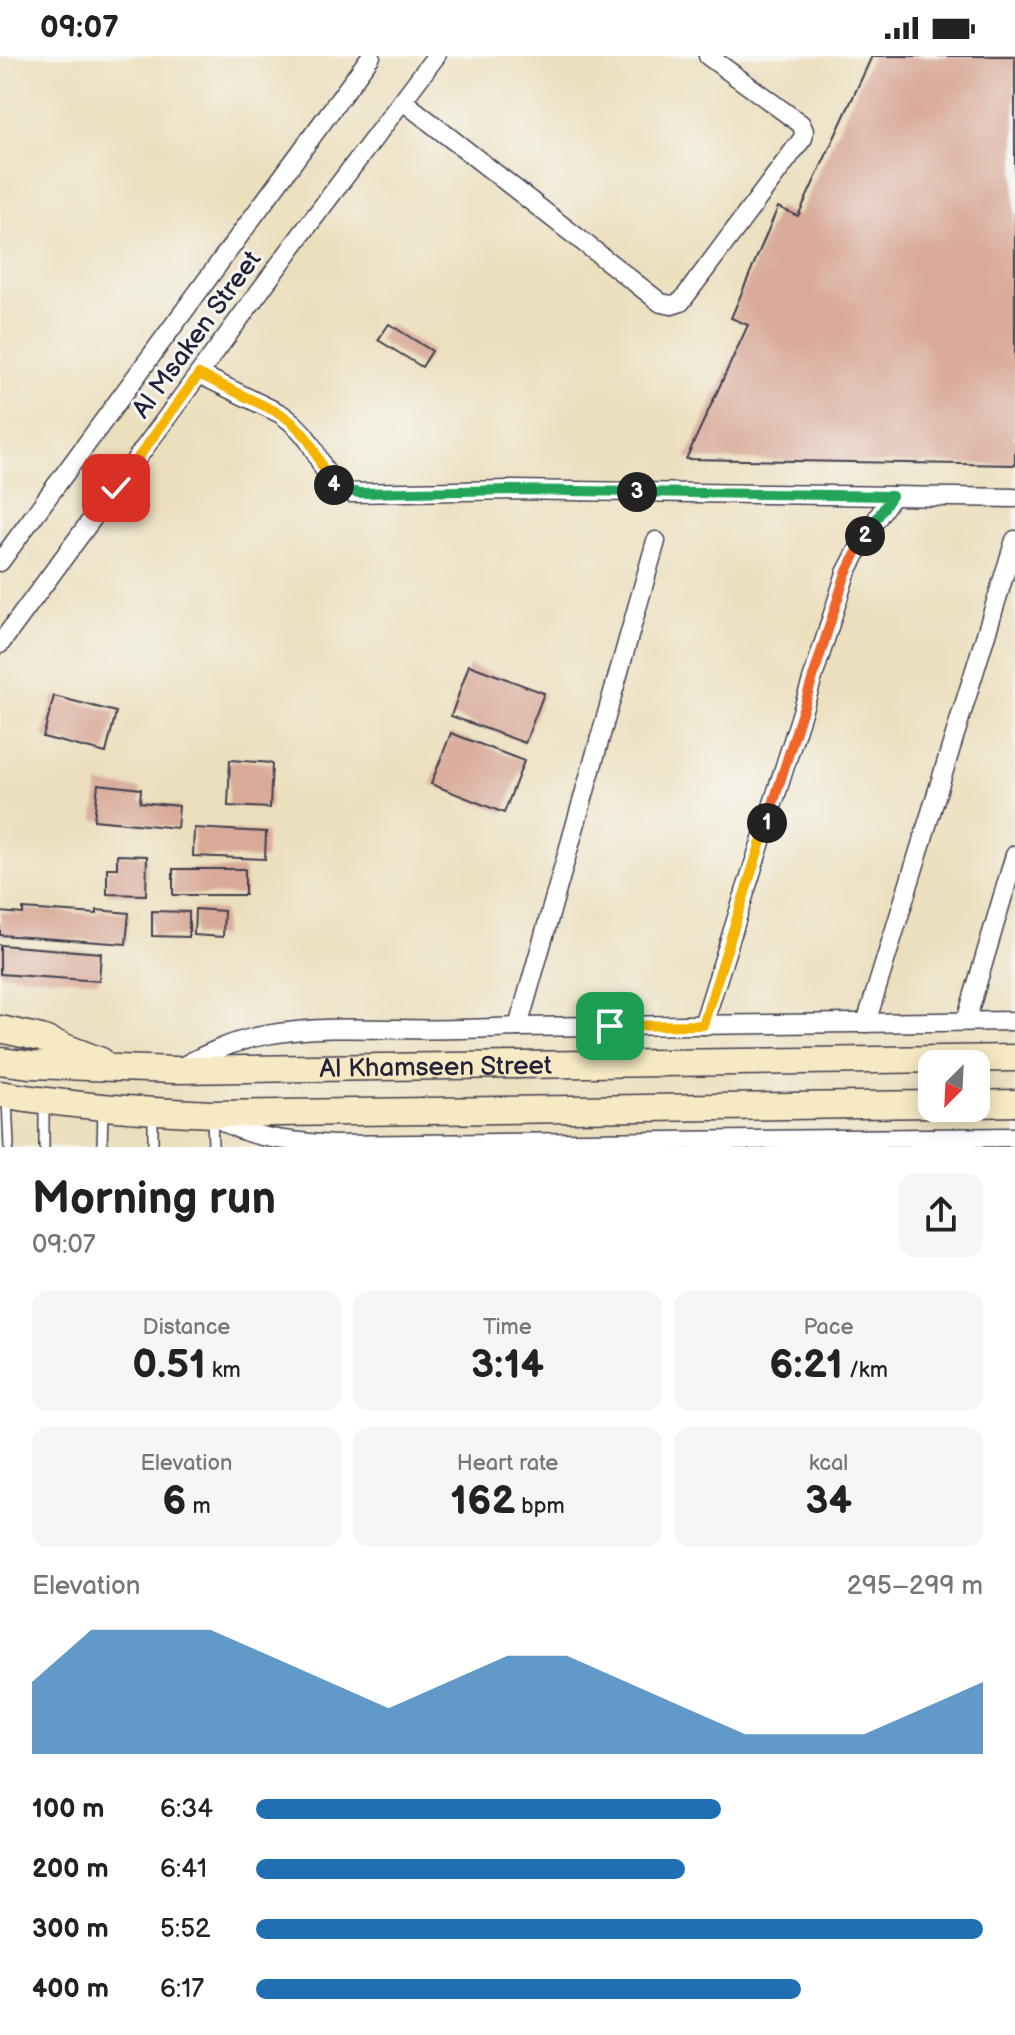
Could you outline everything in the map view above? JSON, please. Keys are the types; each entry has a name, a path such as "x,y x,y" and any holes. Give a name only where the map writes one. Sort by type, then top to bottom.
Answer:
{"main road":[{"path":"0,1029 41,1038 115,1068"},
{"name":"Al Khamseen Street","path":"0,1061 31,1065 175,1070 1015,1058"},
{"name":"Al Khamseen Street","path":"4,1095 103,1108 212,1114 918,1104"},
{"path":"990,1104 1015,1103"}],"street":[{"name":"Al Msaken Street","path":"0,562 371,56"},
{"name":"Al Msaken Street","path":"0,644 436,56"},
{"path":"403,101 661,303 672,305 681,302 803,138 801,124 708,56"},
{"path":"199,374 292,422 310,443 329,478 342,490 351,493 513,490 1015,498"},
{"path":"703,1025 846,573 892,496"},
{"path":"866,1023 1015,540"},
{"path":"518,1027 656,541"},
{"path":"966,1021 1015,855"},
{"path":"175,1070 203,1055 264,1035 328,1028 465,1030 1015,1021"},
{"path":"212,1114 253,1140 333,1145 1015,1137"}],"lane":[{"path":"4,1095 9,1147"},
{"path":"44,1101 44,1147"},
{"path":"102,1147 103,1108"},
{"path":"153,1112 153,1147"},
{"path":"212,1114 213,1147"}],"building":[{"path":"872,56 1015,56 1015,465 686,459 748,325 731,318 778,207 798,216"},
{"path":"389,324 432,351 422,367 378,340"},
{"path":"469,665 544,693 525,743 451,716"},
{"path":"54,696 116,712 106,753 43,737"},
{"path":"451,733 524,761 504,813 431,784"},
{"path":"230,760 272,763 270,808 228,806"},
{"path":"98,784 141,789 140,802 179,806 177,828 94,820"},
{"path":"194,828 266,832 265,859 193,856"},
{"path":"117,855 147,856 146,895 107,894 107,868 117,868"},
{"path":"173,869 245,869 245,895 173,895"},
{"path":"23,909 129,913 126,944 0,935 0,912 23,914"},
{"path":"195,909 224,911 223,937 194,935"},
{"path":"152,911 189,912 189,937 152,936"},
{"path":"0,945 101,953 99,981 0,974"}],"route":[{"path":"116,488 199,374 292,422 310,443 329,478 342,490 351,493 513,490 892,496 855,553 846,573 703,1025 610,1026"}]}
